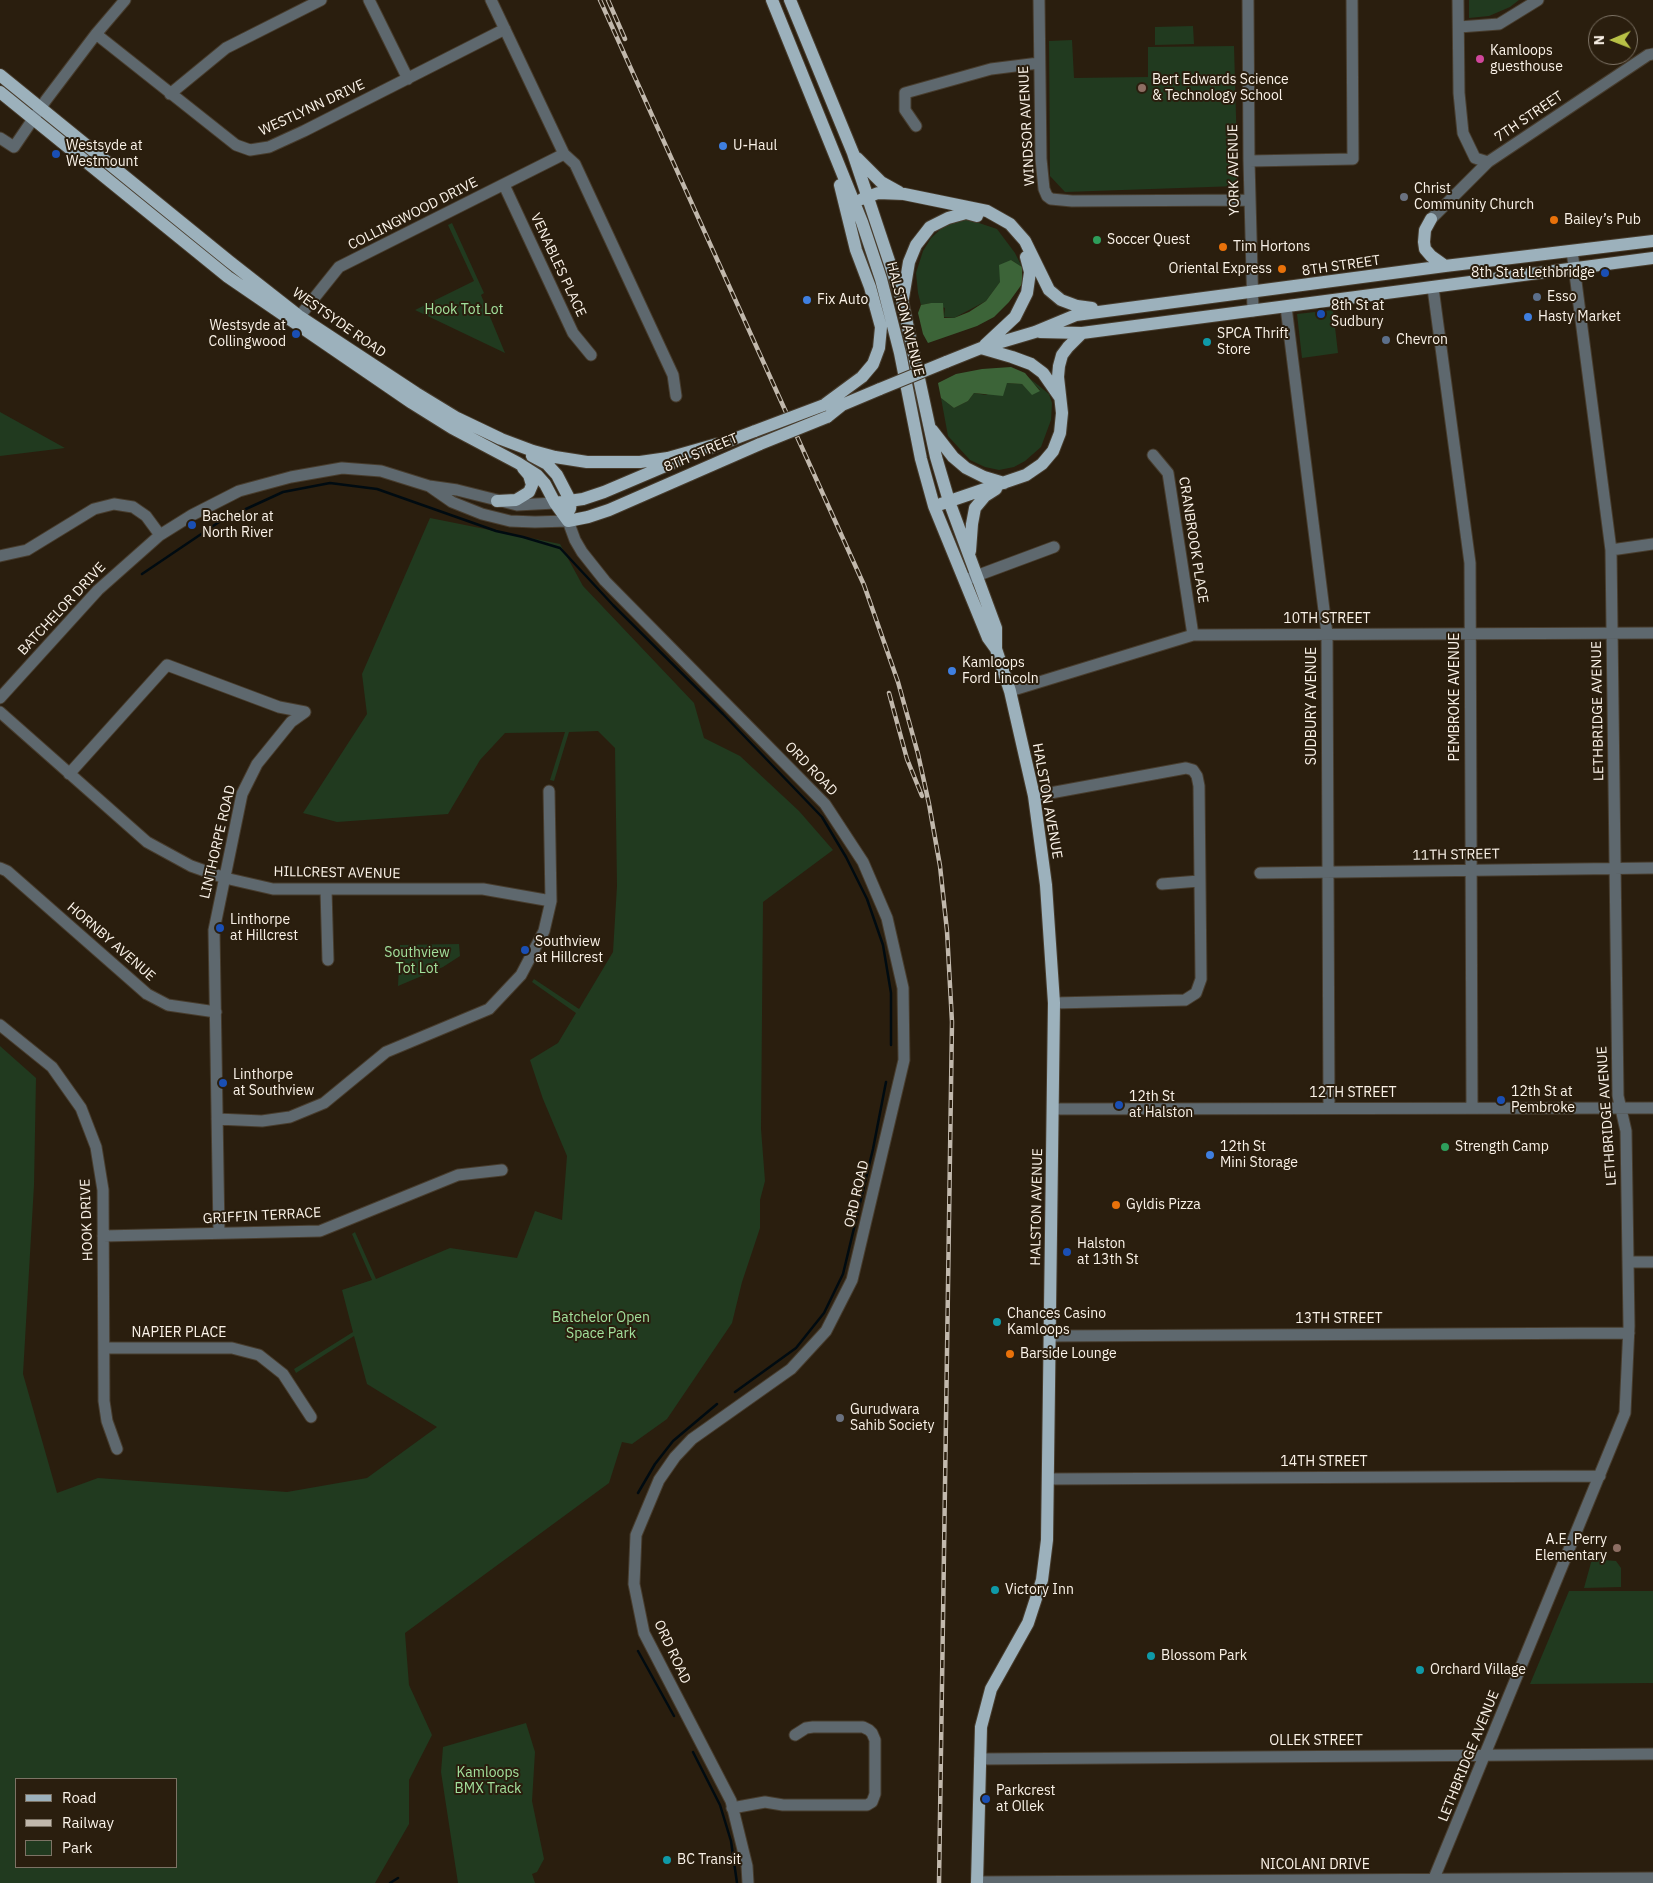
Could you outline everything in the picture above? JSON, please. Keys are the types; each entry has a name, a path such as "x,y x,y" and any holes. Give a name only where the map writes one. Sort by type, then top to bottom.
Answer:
{"main road":[{"name":"HALSTON AVENUE","path":"772,0 854,201 881,279 900,353 921,459 934,506 988,638 996,649 1010,691 1034,796 1046,885 1054,1003 1047,1540 1042,1580 1028,1622 991,1689 981,1727 977,1883"},
{"name":"HALSTON AVENUE","path":"790,0 853,153 902,300 936,457 949,501 996,628 996,649"},
{"name":"WESTSYDE ROAD","path":"0,75 37,113 228,277 457,418 501,439 555,457 613,463 668,458 717,444"},
{"name":"WESTSYDE ROAD","path":"0,92 37,113"},
{"path":"823,123 846,204 856,250 870,287 881,327 879,348 873,364 862,377 825,411"},
{"path":"853,153 881,182 904,194"},
{"path":"854,201 878,193 904,194 987,211 1010,224 1025,241 1049,290 1061,300 1077,306 1117,309"},
{"path":"902,300 909,262 916,245 930,227 948,218 966,214 999,223 1015,237 1025,252 1030,272 1027,293 1015,318 981,348"},
{"path":"1431,219 1425,230 1425,250 1430,256 1445,266"},
{"name":"8TH STREET","path":"571,502 604,492 717,444 842,405 981,348 1035,332 1076,315 1445,266 1653,241"},
{"name":"8TH STREET","path":"1035,332 1082,333 1653,258"},
{"name":"WESTSYDE ROAD","path":"297,320 364,372 452,428 518,463 536,475 545,484 555,504 568,521"},
{"path":"934,506 1026,475 1042,464 1053,451 1060,433 1062,413 1058,377 1062,355 1073,340 1082,333"},
{"path":"981,348 1031,364 1042,373 1059,396"},
{"name":"8TH STREET","path":"568,521 588,518 609,510 760,444 825,411"},
{"path":"930,427 953,457 966,468 984,477 1004,483"},
{"path":"501,439 547,464 557,475 571,502 568,521"},
{"path":"497,501 516,500 529,492 532,485 528,474 518,463"},
{"path":"970,557 975,508 985,496 1004,483"},
{"name":"BATCHELOR DRIVE","path":"555,504 571,502"}],"street":[{"path":"0,138 14,147 96,34 124,0"},
{"path":"170,94 226,48 321,0"},
{"path":"369,0 408,79"},
{"path":"491,0 564,154 575,164 673,375 676,396"},
{"name":"WINDSOR AVENUE","path":"1039,0 1042,159 1044,189 1047,196 1051,199 1072,201 1250,200"},
{"name":"YORK AVENUE","path":"1248,0 1249,161 1253,310"},
{"path":"1249,161 1354,159 1352,0"},
{"path":"1458,0 1459,92 1463,133 1475,158 1488,162"},
{"path":"1458,27 1499,24 1538,0"},
{"name":"WESTLYNN DRIVE","path":"96,34 236,145 244,149 256,150 304,131 505,29"},
{"name":"7TH STREET","path":"1431,219 1488,162 1653,54"},
{"path":"916,126 905,110 905,93 991,68 1039,63"},
{"name":"COLLINGWOOD DRIVE","path":"297,320 339,267 564,154"},
{"name":"VENABLES PLACE","path":"504,185 573,333 591,355"},
{"name":"LETHBRIDGE AVENUE","path":"1433,1881 1625,1413 1629,1333 1626,1131 1618,1096 1611,550 1572,251"},
{"name":"PEMBROKE AVENUE","path":"1433,288 1470,563 1472,1108"},
{"name":"SUDBURY AVENUE","path":"1286,307 1327,634 1329,1108"},
{"name":"CRANBROOK PLACE","path":"1153,455 1168,473 1193,635"},
{"name":"BATCHELOR DRIVE","path":"0,698 98,590 160,535 192,515 240,491 291,477 342,468 381,471 429,486 457,490 517,505 555,504"},
{"name":"BATCHELOR DRIVE","path":"429,486 452,502 482,514 510,521 568,521"},
{"path":"0,556 27,550 94,509 114,504 132,507 139,511 146,516 160,535"},
{"name":"ORD ROAD","path":"568,521 582,552 604,581 825,804 863,862 888,918 903,988 904,1060 852,1280 826,1330 791,1369 692,1439 675,1456 659,1480 636,1536 634,1584 644,1633 731,1801 747,1866 748,1883"},
{"path":"1611,550 1653,544"},
{"path":"964,580 1054,547"},
{"name":"10TH STREET","path":"1010,691 1193,635 1653,633"},
{"name":"LINTHORPE ROAD","path":"69,774 166,665 279,706 305,712 291,722 257,764 242,794 214,930 219,1233"},
{"name":"HILLCREST AVENUE","path":"0,712 147,842 191,866 224,878 273,889 483,889 550,901"},
{"path":"1034,796 1186,768 1193,770 1199,786 1201,979 1196,993 1185,1000 1054,1003"},
{"path":"217,1119 262,1122 290,1117 324,1103 386,1052 489,1009 521,975 544,931 550,901 549,791"},
{"name":"HORNBY AVENUE","path":"0,868 7,871 147,994 168,1005 216,1012"},
{"name":"11TH STREET","path":"1260,873 1653,868"},
{"path":"1162,884 1199,881"},
{"path":"326,890 328,960"},
{"name":"HOOK DRIVE","path":"0,1025 52,1067 81,1108 96,1147 103,1190 104,1400 107,1421 117,1449"},
{"name":"12TH STREET","path":"1054,1109 1653,1108"},
{"name":"GRIFFIN TERRACE","path":"104,1236 320,1231 458,1175 502,1170"},
{"path":"1628,1262 1653,1262"},
{"name":"13TH STREET","path":"1050,1336 1629,1333"},
{"name":"NAPIER PLACE","path":"105,1348 232,1348 259,1355 283,1374 311,1417"},
{"name":"14TH STREET","path":"1048,1479 1600,1476"},
{"path":"732,1808 765,1802 783,1805 867,1805 872,1802 874,1794 875,1740 869,1730 863,1727 813,1727 806,1728 796,1735"},
{"name":"OLLEK STREET","path":"980,1759 1653,1754"},
{"name":"NICOLANI DRIVE","path":"977,1883 1623,1881 1653,1878"}],"green space":[{"path":"1469,0 1519,0 1510,7 1489,16 1469,18"},
{"path":"1193,26 1194,44 1155,45 1155,27"},
{"name":"Bert Edwards Science & Technology School","path":"1072,40 1074,78 1148,77 1148,47 1234,46 1238,186 1065,192 1050,176 1049,41"},
{"path":"967,219 997,229 1015,253 1022,267 1011,260 1001,281 986,301 954,318 944,317 945,308 931,303 921,305 916,273 923,251 931,238 942,228 954,222"},
{"name":"Hook Tot Lot","path":"452,223 484,293 481,295 505,353 415,310 474,281 448,225"},
{"path":"1011,260 1022,267 1022,284 1009,302 994,317 977,326 928,343 923,334 918,313 921,305 943,303 944,318 954,318 969,312 986,301 1000,282 999,265"},
{"path":"1333,310 1338,353 1302,358 1297,314"},
{"path":"1011,367 1025,373 1040,391 1032,395 1022,384 1007,383 1003,396 974,393 968,401 954,408 941,398 938,383 956,374 982,369"},
{"path":"1028,377 1049,394 1052,403 1051,420 1041,447 1025,461 1014,467 999,470 985,467 970,460 948,436 941,398 954,408 968,401 974,393 986,395 1007,383 1022,384 1032,394 1040,390"},
{"path":"0,412 65,448 0,456"},
{"name":"Batchelor Open Space Park","path":"430,518 560,544 583,586 694,703 704,738 740,756 799,811 833,850 763,902 761,1129 765,1181 760,1200 760,1228 742,1282 732,1323 667,1419 632,1444 622,1442 609,1483 405,1633 409,1685 432,1735 409,1780 409,1824 375,1883 0,1883 0,1046 36,1078 34,1185 23,1374 57,1493 98,1478 287,1492 367,1478 437,1427 367,1384 354,1336 296,1373 294,1369 353,1332 342,1290 372,1280 352,1234 355,1232 376,1279 450,1248 517,1258 535,1211 562,1220 567,1156 543,1099 530,1060 558,1043 576,1013 532,982 534,979 579,1009 613,952 617,886 615,748 598,731 569,732 554,781 550,780 565,732 505,733 480,760 448,814 337,822 303,813 367,714 362,674"},
{"name":"Southview Tot Lot","path":"459,944 460,956 443,967 398,986 400,945"},
{"path":"1592,1559 1616,1561 1621,1568 1621,1587 1584,1588"},
{"path":"1569,1591 1653,1591 1653,1683 1530,1684"},
{"name":"Kamloops BMX Track","path":"526,1723 535,1752 532,1801 544,1859 537,1872 532,1874 535,1883 458,1883 441,1772 443,1747"}],"waterway":[{"path":"142,574 222,520 283,492 330,483 377,489 496,531 560,548 613,605 723,714 822,817 846,857 867,899 883,945 891,993 891,1045"},
{"path":"735,1392 796,1348 824,1313 843,1274 873,1149 886,1082"},
{"path":"638,1493 655,1464 673,1441 717,1404"},
{"path":"638,1651 674,1716"},
{"path":"693,1752 720,1805 731,1841 737,1883"},
{"path":"390,1883 398,1878"}],"railway":[{"path":"600,0 864,585 898,682 918,754 929,804 940,866 947,931 952,1022 939,1883"},
{"path":"608,0 625,39"},
{"path":"889,693 907,759 922,796"}],"place":[{"name":"Kamloops guesthouse","path":"1480,59"},
{"name":"Bert Edwards Science & Technology School","path":"1142,88"},
{"name":"U-Haul","path":"723,146"},
{"name":"Westsyde at Westmount","path":"56,154"},
{"name":"Christ Community Church","path":"1404,197"},
{"name":"Bailey’s Pub","path":"1554,220"},
{"name":"Soccer Quest","path":"1097,240"},
{"name":"Tim Hortons","path":"1223,247"},
{"name":"Oriental Express","path":"1282,269"},
{"name":"8th St at Lethbridge","path":"1605,273"},
{"name":"Esso","path":"1537,297"},
{"name":"Fix Auto","path":"807,300"},
{"name":"8th St at Sudbury","path":"1321,314"},
{"name":"Hasty Market","path":"1528,317"},
{"name":"Westsyde at Collingwood","path":"296,334"},
{"name":"Chevron","path":"1386,340"},
{"name":"SPCA Thrift Store","path":"1207,342"},
{"name":"Bachelor at North River","path":"192,525"},
{"name":"Kamloops Ford Lincoln","path":"952,671"},
{"name":"Linthorpe at Hillcrest","path":"220,928"},
{"name":"Southview at Hillcrest","path":"525,950"},
{"name":"Linthorpe at Southview","path":"223,1083"},
{"name":"12th St at Pembroke","path":"1501,1100"},
{"name":"12th St at Halston","path":"1119,1105"},
{"name":"Strength Camp","path":"1445,1147"},
{"name":"12th St Mini Storage","path":"1210,1155"},
{"name":"Gyldis Pizza","path":"1116,1205"},
{"name":"Halston at 13th St","path":"1067,1252"},
{"name":"Chances Casino Kamloops","path":"997,1322"},
{"name":"Barside Lounge","path":"1010,1354"},
{"name":"Gurudwara Sahib Society","path":"840,1418"},
{"name":"A.E. Perry Elementary","path":"1617,1548"},
{"name":"Victory Inn","path":"995,1590"},
{"name":"Blossom Park","path":"1151,1656"},
{"name":"Orchard Village","path":"1420,1670"},
{"name":"Parkcrest at Ollek","path":"986,1799"},
{"name":"BC Transit","path":"667,1860"}]}
